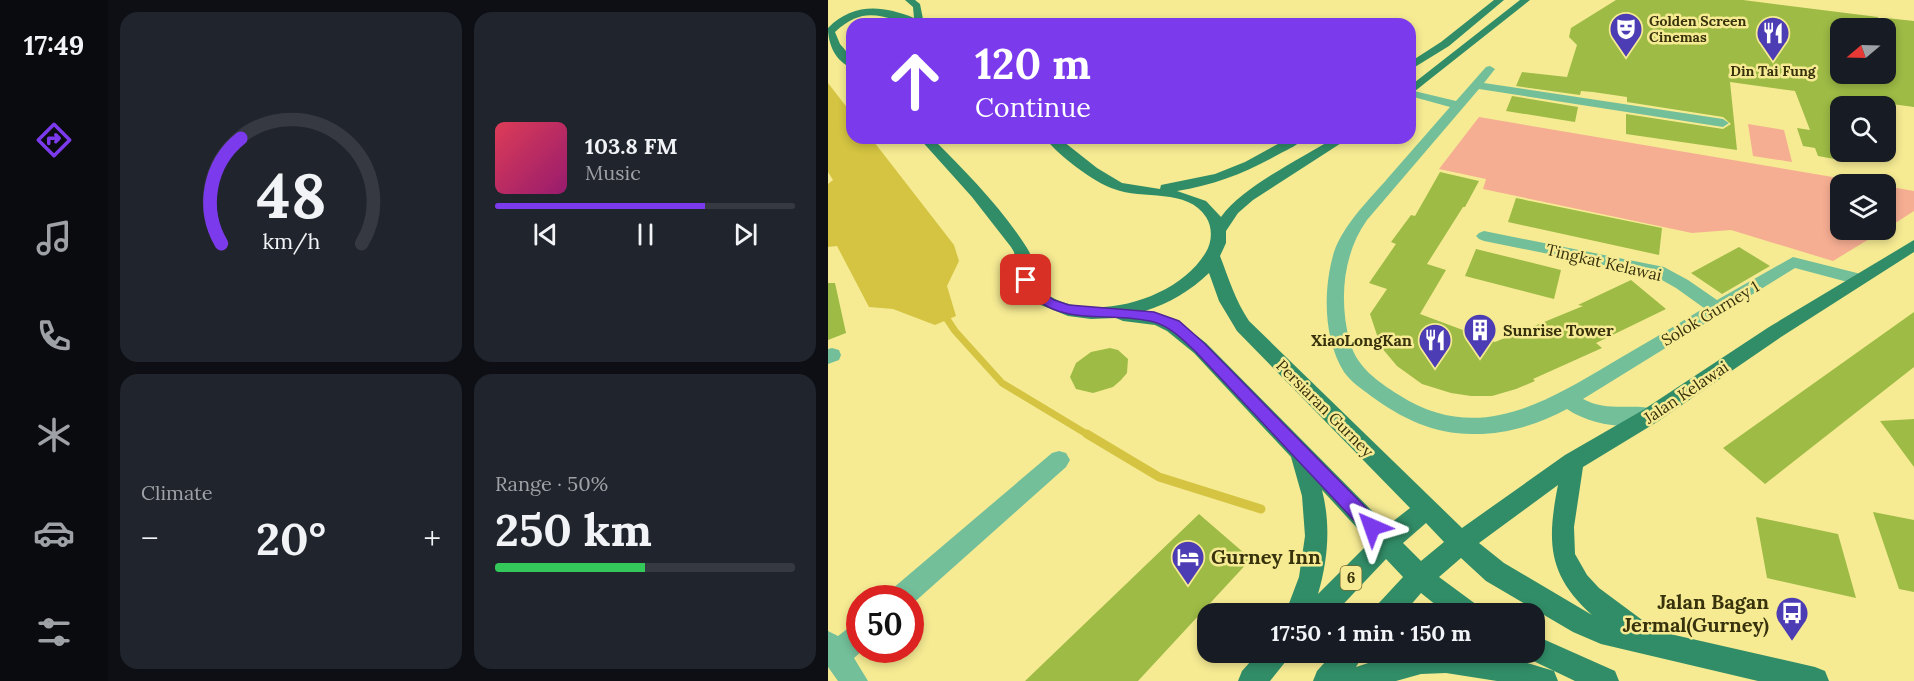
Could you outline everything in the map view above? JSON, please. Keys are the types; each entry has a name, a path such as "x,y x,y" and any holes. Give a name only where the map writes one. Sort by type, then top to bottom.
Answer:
{"main road":[{"path":"909,0 917,6 918,18"},
{"path":"1416,62 1445,44 1500,0"},
{"path":"1416,88 1526,0"},
{"path":"837,50 830,32 842,17 856,12 890,11 906,18"},
{"path":"828,36 846,59"},
{"path":"931,144 964,177 1023,254 1026,280 1035,293 1059,306 1092,312 1154,317 1174,325 1200,348 1420,577 1454,603"},
{"path":"1059,144 1117,186 1172,193 1195,201 1211,213 1219,230 1219,243 1213,257 1200,274 1179,290 1152,303 1122,310 1092,312"},
{"path":"1146,191 1198,185 1220,179 1287,144"},
{"path":"1219,230 1233,210 1248,197 1332,144"},
{"name":"Jalan Kelawai","path":"1396,603 1420,577 1461,543 1573,462 1650,416 1775,332 1914,245"},
{"name":"Persiaran Gurney","path":"1213,257 1226,303 1243,326 1426,510 1495,572 1582,623 1601,631 1815,681"},
{"path":"1293,444 1309,477 1317,516 1314,560 1300,603"},
{"path":"1573,462 1562,537 1568,569 1576,583 1594,600 1656,645"},
{"name":"6","path":"1327,603 1386,542 1426,510"},
{"path":"1545,653 1605,681"},
{"path":"1355,681 1430,660 1470,662 1544,681"},
{"path":"1252,681 1267,663"},
{"path":"1327,681 1343,663"}],"street":[{"name":"Solok Gurney 1","path":"1490,69 1456,105 1364,214 1342,252 1338,280 1338,332 1348,363 1370,384 1418,416 1447,424 1483,426 1512,423 1537,415 1568,399 1793,262 1859,279"},
{"path":"1477,85 1723,123"},
{"path":"1416,95 1456,105"},
{"name":"Tingkat Kelawai","path":"1484,236 1658,271 1682,284 1717,309"},
{"path":"1568,399 1579,409 1594,413 1614,417 1650,416"},
{"path":"916,585 1059,460"},
{"path":"846,642 832,649 854,681"}],"shaded area":[{"path":"828,83 846,106 846,144 876,144 954,245 959,261 947,286 956,316 935,325 893,309 869,307 837,246 828,247 828,184 833,180 828,172"},
{"path":"1479,117 1830,177 1830,240 1868,240 1833,261 1731,230 1692,233 1483,189 1486,179 1439,169"},
{"path":"1748,124 1784,130 1792,162 1753,156"},
{"path":"1896,188 1914,191 1914,211 1896,223"}],"building":[{"path":"1616,0 1743,0 1878,17 1830,18 1830,84 1896,84 1896,19 1914,21 1914,107 1896,105 1896,96 1830,96 1830,158 1818,156 1815,148 1803,146 1797,128 1810,130 1795,91 1730,82 1737,150 1626,134 1626,114 1723,129 1731,124 1723,117 1627,102 1627,97 1581,91 1580,95 1516,86 1522,72 1567,77 1577,45 1569,37 1571,28"},
{"path":"1512,96 1578,107 1575,122 1506,111"},
{"path":"1440,172 1479,181 1465,207 1427,264 1446,270 1420,314 1495,342 1583,306 1578,305 1631,280 1666,309 1596,343 1602,348 1516,389 1492,396 1471,396 1451,393 1422,384 1397,366 1381,347 1370,314 1387,289 1369,283 1396,244 1391,242 1411,215 1415,216"},
{"path":"1516,198 1662,228 1659,255 1508,222"},
{"path":"1739,247 1770,266 1722,294 1691,273"},
{"path":"1476,249 1561,270 1554,299 1465,276"},
{"path":"828,283 835,283 846,333 828,340"},
{"path":"1914,312 1914,367 1765,484 1723,448"},
{"path":"1110,348 1118,350 1128,359 1127,373 1113,387 1093,393 1076,389 1070,377 1076,363 1091,352"},
{"path":"1914,419 1914,467 1880,421"},
{"path":"1873,512 1914,520 1914,592 1899,589"},
{"path":"1199,514 1251,559 1210,603 1197,603 1197,617 1138,681 1025,681"},
{"path":"1756,517 1838,534 1856,598 1767,578"}],"waterway":[{"path":"943,313 955,331 1002,383 1090,436"},
{"path":"1087,434 1159,477 1261,509"}],"place":[{"name":"Golden Screen Cinemas","path":"1626,58"},
{"name":"Din Tai Fung","path":"1773,62"},
{"name":"Sunrise Tower","path":"1480,359"},
{"name":"XiaoLongKan","path":"1435,369"},
{"name":"Gurney Inn","path":"1188,586"},
{"name":"Jalan Bagan Jermal(Gurney)","path":"1792,642"}],"route":[{"path":"1026,280 1035,293 1049,303 1069,310 1154,317 1174,325 1200,348 1372,527"}]}
